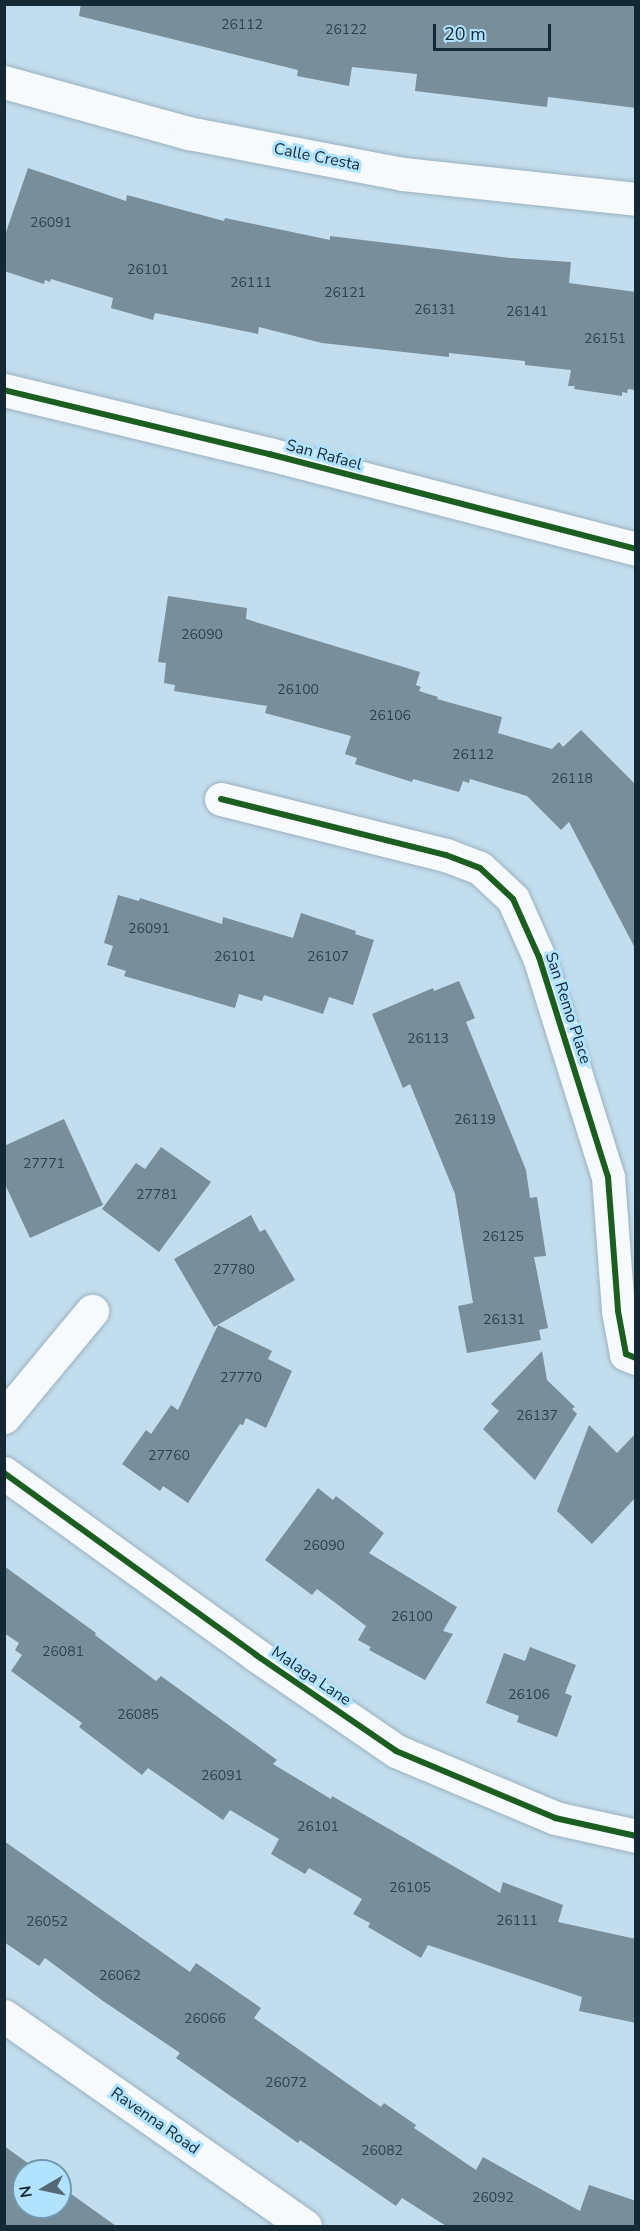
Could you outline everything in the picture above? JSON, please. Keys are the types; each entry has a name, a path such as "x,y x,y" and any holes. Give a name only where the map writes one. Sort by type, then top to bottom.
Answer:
{"street":[{"name":"Calle Cresta","path":"4,82 189,133 392,171 636,199"},
{"name":"San Rafael","path":"4,390 269,454 636,549"},
{"name":"San Remo Place","path":"221,799 446,855 480,868 513,899 539,957 608,1176 618,1311 626,1354 636,1358"},
{"path":"4,1417 92,1311"},
{"name":"Malaga Lane","path":"4,1473 256,1655 396,1751 555,1818 636,1836"},
{"name":"Ravenna Road","path":"4,2016 305,2226"}],"building":[{"path":"81,4 636,4 636,108 548,97 547,107 415,91 417,74 352,67 349,86 297,76 298,70 79,16"},
{"path":"28,168 126,201 127,195 224,221 225,218 330,240 330,236 511,258 571,262 569,283 636,292 636,390 628,389 627,393 622,392 622,396 574,389 575,386 568,386 571,370 525,365 525,361 449,353 449,357 322,343 259,327 258,334 155,313 153,320 111,308 113,298 51,279 50,282 45,280 44,284 4,271 4,238"},
{"path":"168,596 247,608 246,619 420,672 416,685 421,687 419,691 438,697 437,699 502,717 498,733 552,749 559,742 563,747 581,730 636,785 636,950 569,822 561,830 527,796 470,779 469,783 463,781 459,792 413,779 412,782 355,764 357,758 345,754 351,736 265,713 267,706 174,691 175,685 164,683 166,663 158,662"},
{"path":"118,895 139,901 140,898 222,924 223,917 293,938 301,913 356,931 355,934 374,940 353,1005 329,997 323,1014 264,995 262,1001 239,994 235,1008 124,976 126,971 107,965 113,946 104,943"},
{"path":"459,981 475,1018 466,1022 526,1170 530,1198 537,1197 546,1256 534,1257 548,1328 539,1330 541,1340 467,1353 458,1306 473,1303 455,1194 410,1084 403,1088 372,1014 433,988 434,991"},
{"path":"64,1119 103,1205 30,1238 4,1182 4,1146"},
{"path":"161,1147 211,1182 159,1252 102,1209 136,1163 145,1169"},
{"path":"251,1215 260,1232 265,1229 295,1280 214,1327 174,1259"},
{"path":"218,1325 272,1351 268,1359 292,1371 266,1428 246,1418 188,1503 163,1486 160,1491 122,1464 146,1430 151,1434 171,1405 178,1410"},
{"path":"542,1351 547,1380 575,1407 572,1409 577,1414 535,1480 483,1429 499,1411 491,1404"},
{"path":"589,1425 617,1453 636,1433 636,1497 592,1544 557,1511"},
{"path":"318,1488 333,1500 336,1496 384,1533 369,1553 457,1607 443,1631 453,1634 425,1680 369,1650 371,1647 358,1640 366,1626 317,1589 312,1595 265,1560"},
{"path":"4,1566 96,1633 95,1635 156,1681 161,1676 277,1760 273,1764 331,1799 332,1796 500,1893 503,1882 563,1905 558,1922 636,1939 636,2023 579,2011 582,1997 428,1945 421,1958 368,1927 370,1923 353,1914 362,1899 309,1868 305,1874 271,1854 279,1839 230,1810 223,1820 148,1768 142,1775 79,1727 82,1723 11,1671 22,1655 15,1650 19,1643 4,1633"},
{"path":"530,1647 576,1665 565,1693 572,1696 557,1737 517,1722 519,1716 486,1703 504,1653 525,1661"},
{"path":"4,1841 190,1972 196,1963 261,2008 254,2018 381,2107 384,2103 416,2125 414,2128 476,2170 483,2157 580,2211 589,2185 636,2201 636,2226 446,2226 402,2198 396,2206 300,2140 298,2143 176,2058 180,2053 45,1958 39,1966 4,1942"},
{"path":"4,2146 22,2159 12,2159 12,2219 72,2219 72,2195 116,2226 4,2226"}],"cycle path":[{"path":"4,390 269,454 636,549"},
{"path":"221,799 446,855 480,868 513,899 539,957 608,1177 618,1311 626,1354 636,1358"},
{"path":"4,1473 256,1655 396,1751 555,1818 636,1836"}]}
